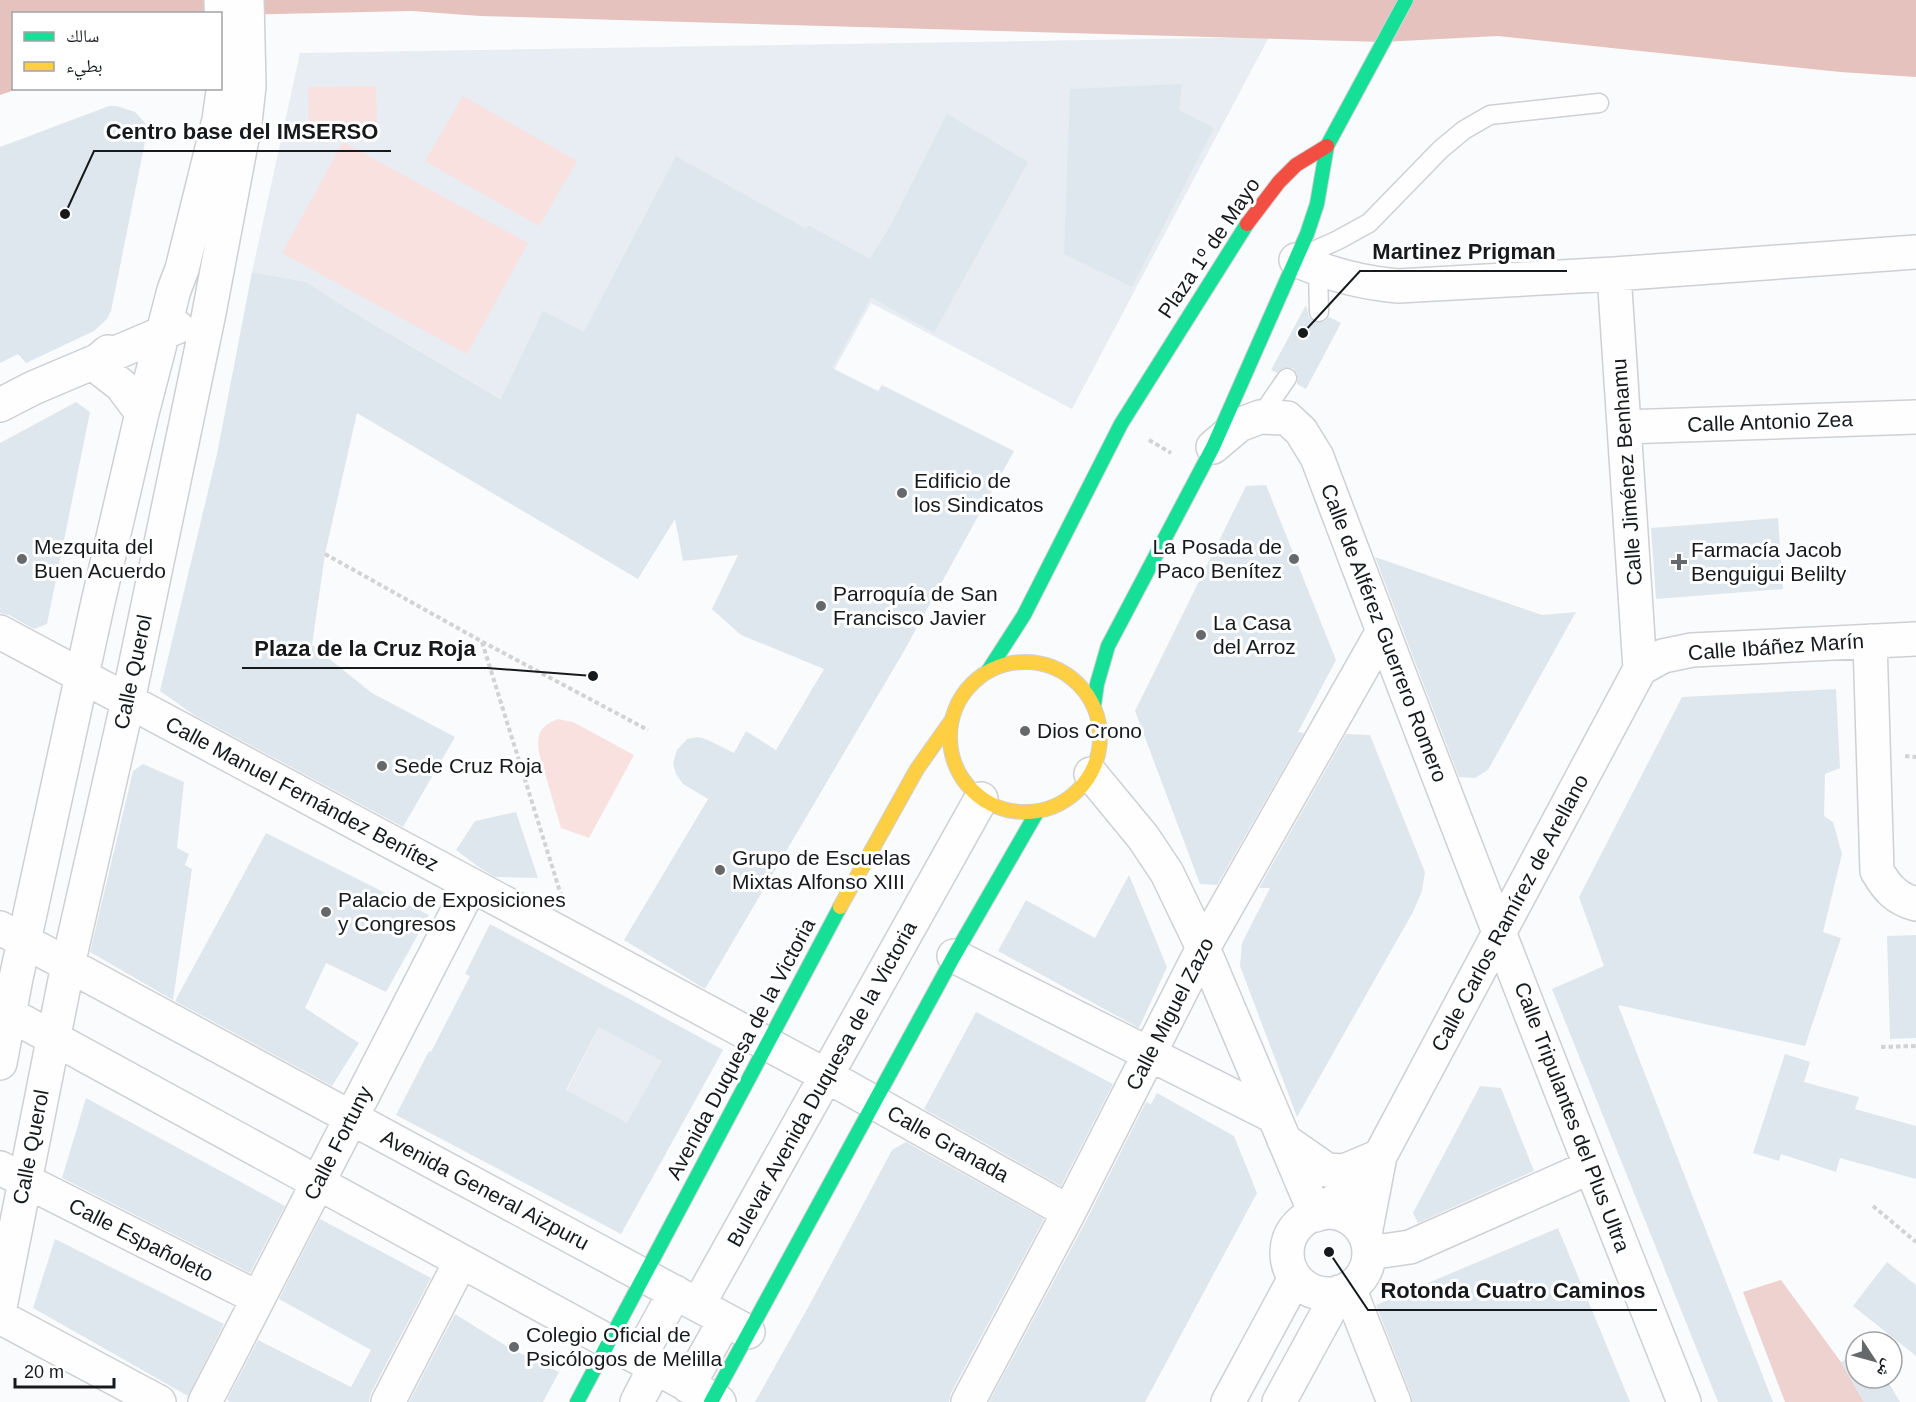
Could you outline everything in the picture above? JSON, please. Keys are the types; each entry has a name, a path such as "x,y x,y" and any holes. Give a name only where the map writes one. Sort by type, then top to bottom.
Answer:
{"main road":[{"path":"1094,705 1080,685 1060,669 1036,662 1011,663 988,671 971,684 958,701 951,721 950,743 954,765 965,784 981,799 999,808 1017,813 1036,812 1059,805 1077,792 1091,774 1100,752 1100,728 1094,705 1096,684 1108,646 1307,264 1327,146 1406,0"},
{"name":"Plaza 1º de Mayo","path":"988,671 1024,615 1121,424 1241,231 1279,182 1296,165 1327,146"},
{"name":"Avenida Duquesa de la Victoria","path":"577,1402 845,897 902,795 951,721"},
{"path":"712,1312 874,1102 1036,812"}],"street":[{"path":"221,0 236,33"},
{"path":"0,1063 12,935 82,676 142,413 174,290 182,269 219,120 224,84 236,33 247,0"},
{"name":"Calle Querol","path":"0,1307 7,1170 53,1039 128,701 246,123 249,86 236,33"},
{"path":"1307,264 1370,284 1398,286 1614,274 1916,252"},
{"name":"Calle Jiménez Benhamu","path":"1614,274 1640,669"},
{"path":"94,364 134,333 174,290"},
{"path":"0,405 33,388 94,364 209,313"},
{"path":"94,364 121,386 142,413"},
{"path":"1213,447 1239,425 1260,417"},
{"name":"Calle de Alférez Guerrero Romero","path":"1260,417 1287,418 1301,431 1317,457 1500,933"},
{"name":"Calle Antonio Zea","path":"1624,427 1916,417"},
{"name":"Calle Miguel Zazo","path":"968,1402 1069,1212 1203,948 1383,631"},
{"name":"Calle Manuel Fernández Benítez","path":"0,632 827,1076"},
{"name":"Calle Ibáñez Marín","path":"1640,669 1663,657 1692,650 1916,639"},
{"path":"1870,641 1877,871 1887,888 1902,899 1916,904"},
{"name":"Calle Carlos Ramírez de Arellano","path":"1319,1214 1380,1156 1640,669"},
{"path":"1091,774 1143,837 1167,873 1203,948 1278,1128 1319,1214"},
{"name":"Bulevar Avenida Duquesa de la Victoria","path":"712,1312 827,1076 981,799"},
{"name":"Calle Fortuny","path":"205,1402 471,885"},
{"name":"Calle Tripulantes del Plus Ultra","path":"1500,933 1684,1402"},
{"name":"Avenida General Aizpuru","path":"12,935 712,1312"},
{"path":"954,956 1149,1054 1278,1128 1327,1170 1344,1171 1380,1156"},
{"path":"4,1012 708,1397 712,1312"},
{"name":"Calle Granada","path":"827,1076 1069,1212"},
{"name":"Calle Carlos Ramírez de Arellano","path":"1367,1244 1380,1156"},
{"path":"1367,1244 1410,1247 1590,1167"},
{"name":"Calle Españoleto","path":"7,1170 258,1298"},
{"path":"1335,1213 1347,1217 1357,1224 1367,1244 1364,1272 1357,1282 1344,1290 1320,1293 1302,1285 1290,1268 1288,1246 1298,1226 1305,1219 1319,1214 1335,1213"},
{"path":"388,1402 461,1261"},
{"path":"1228,1402 1295,1278"},
{"path":"1279,1402 1344,1290"},
{"path":"1344,1290 1394,1402"},
{"path":"637,1402 647,1362 712,1312"},
{"path":"0,1317 159,1402"}],"lane":[{"path":"1319,312 1307,264 1338,240 1369,223 1441,149 1464,130 1490,115 1599,103"},
{"path":"1260,417 1287,378"}],"path":[{"path":"325,554 481,641 648,729"},
{"path":"481,641 576,941"},
{"path":"1881,1047 1916,1046"},
{"path":"1873,1206 1916,1242"}],"shaded area":[{"path":"0,0 1916,0 1916,77 1840,72 1498,36 1382,42 480,16 412,11 234,15 222,14 222,12 12,12 12,90 15,90 0,95"},
{"path":"1269,37 1072,409 871,303 757,510 684,505 351,311 307,282 252,272 300,53"},
{"path":"376,86 377,131 309,131 308,87"},
{"path":"463,96 577,161 539,226 425,161"},
{"path":"343,142 528,243 467,354 282,253"},
{"path":"558,719 573,722 634,755 589,838 561,828 539,753 538,741 543,728"},
{"path":"617,992 723,1050 649,1184 547,1129"},
{"path":"1781,1280 1844,1367 1844,1390 1857,1390 1864,1402 1785,1402 1743,1292"}],"building":[{"path":"1182,84 1179,110 1214,128 1132,287 1064,254 1070,89"},
{"path":"109,106 135,112 146,124 147,132 111,311 107,319 94,331 26,363 18,354 0,363 0,147"},
{"path":"947,114 1028,162 934,333 871,297 832,368 878,391 882,385 1014,451 904,651 705,989 624,940 708,799 683,784 676,774 673,763 677,750 687,739 698,737 734,753 746,731 776,750 824,669 741,635 712,609 738,555 683,561 675,519 638,579 357,413 325,554 312,645 372,693 455,737 403,827 194,715 160,691 217,454 252,272 307,282 351,311 501,399 543,311 584,332 676,156 806,229 808,225 870,259 892,223"},
{"path":"1306,305 1309,317 1314,322 1324,322 1329,317 1341,323 1306,389 1297,384 1297,374 1293,368 1283,368 1277,373 1271,370"},
{"name":"Mezquita del Buen Acuerdo","path":"76,402 90,412 47,624 34,629 9,615 0,613 0,443"},
{"path":"1266,485 1336,660 1298,732 1304,733 1217,885 1200,884 1135,711 1246,486"},
{"path":"1778,518 1783,589 1656,599 1651,528"},
{"path":"1375,557 1542,615 1576,612 1488,770 1475,778 1459,777"},
{"path":"1836,689 1840,768 1825,774 1824,816 1833,822 1842,854 1823,932 1841,938 1805,1046 1618,1005 1773,1402 1718,1402 1552,989 1604,966 1579,897 1682,697"},
{"path":"1346,734 1370,735 1425,872 1422,891 1413,912 1297,1117 1240,966 1242,943 1270,888 1259,888"},
{"path":"143,764 184,782 177,848 189,854 185,865 192,869 173,1000 90,952 133,771"},
{"path":"516,812 538,878 495,877 456,850 475,821"},
{"path":"266,833 429,915 386,992 326,963 305,1008 359,1043 332,1086 175,1001"},
{"path":"1129,875 1167,967 1139,1028 998,951 1026,900 1095,938"},
{"path":"490,924 723,1050 621,1234 396,1115 470,976 465,974","holes":["599,1027 662,1061 627,1123 566,1090"]},
{"path":"1916,935 1916,1038 1890,1039 1887,936"},
{"path":"976,1012 1113,1084 1061,1186 924,1109"},
{"path":"1785,1054 1810,1062 1804,1082 1859,1097 1855,1109 1916,1126 1916,1179 1840,1158 1836,1172 1781,1154 1779,1161 1753,1153"},
{"path":"1480,1086 1501,1088 1534,1171 1418,1223 1413,1213"},
{"path":"1157,1093 1234,1136 1257,1193 1145,1402 989,1402 1086,1221 1146,1102 1151,1104"},
{"path":"86,1098 285,1206 250,1273 62,1178"},
{"path":"906,1142 1044,1219 951,1393 949,1402 755,1402 892,1150"},
{"path":"320,1219 431,1278 371,1393 369,1402 230,1402 227,1400 258,1340 351,1387 371,1350 279,1299"},
{"path":"1558,1228 1630,1402 1412,1402 1376,1305"},
{"path":"55,1239 224,1324 188,1396 33,1308"},
{"path":"1887,1262 1916,1285 1916,1356 1904,1346 1904,1330 1883,1330 1853,1306"},
{"path":"455,1314 508,1347 559,1372 543,1402 409,1402"},
{"path":"1857,1390 1893,1390 1900,1402 1864,1402"}],"traffic: fast":[{"path":"1094,705 1097,684 1108,646 1213,447 1307,234 1317,204 1327,146 1406,0"},
{"path":"988,671 1024,615 1121,424 1247,224"},
{"path":"711,1402 954,956 1037,812"},
{"path":"577,1402 840,907"}],"traffic: slow":[{"path":"1025,662 1054,667 1067,674 1078,684 1088,695 1095,708 1100,737 1095,766 1088,779 1078,790 1067,800 1054,807 1025,812 996,807 983,800 972,790 962,779 955,766 950,737 955,708 962,695 972,684 983,674 996,667 1025,662"},
{"path":"840,907 917,769 951,721"}],"traffic: jam":[{"path":"1247,224 1279,182 1296,165 1327,146"}],"place":[{"name":"Centro base del IMSERSO","path":"65,214"},
{"name":"Martinez Prigman","path":"1303,333"},
{"name":"Edificio de los Sindicatos","path":"902,493"},
{"name":"Mezquita del Buen Acuerdo","path":"22,559"},
{"name":"La Posada de Paco Benítez","path":"1294,559"},
{"name":"Farmacía Jacob Benguigui Belilty","path":"1679,562"},
{"name":"Parroquía de San Francisco Javier","path":"821,606"},
{"name":"La Casa del Arroz","path":"1201,635"},
{"name":"Plaza de la Cruz Roja","path":"593,676"},
{"name":"Dios Crono","path":"1025,731"},
{"name":"Sede Cruz Roja","path":"382,766"},
{"name":"Grupo de Escuelas Mixtas Alfonso XIII","path":"720,870"},
{"name":"Palacio de Exposiciones y Congresos","path":"326,912"},
{"name":"Rotonda Cuatro Caminos","path":"1329,1252"},
{"name":"Colegio Oficial de Psicólogos de Melilla","path":"514,1347"}]}
